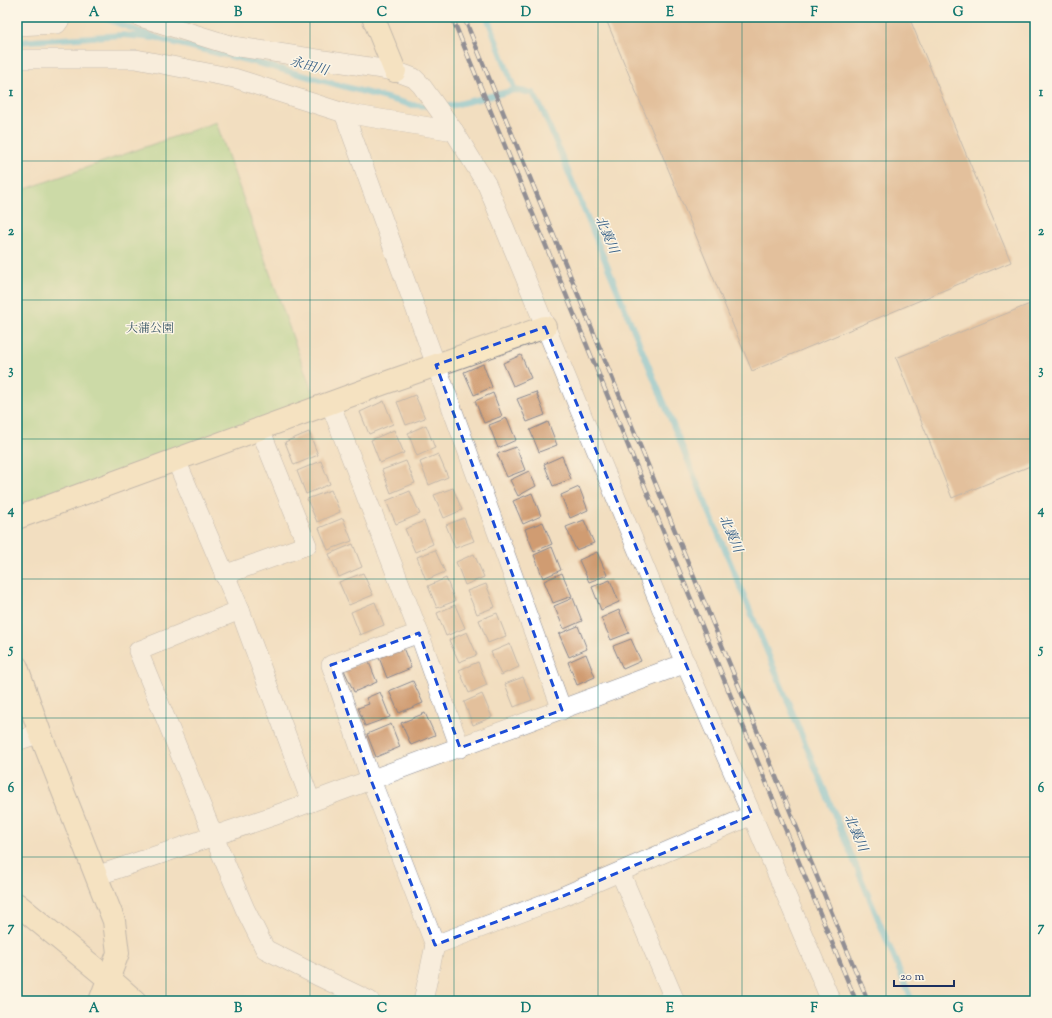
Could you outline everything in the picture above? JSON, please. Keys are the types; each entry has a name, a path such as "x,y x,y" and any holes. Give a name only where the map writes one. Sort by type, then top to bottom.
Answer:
{"street":[{"path":"17,26 57,24 62,17"},
{"path":"140,17 233,46 395,71 414,78 421,85 450,126 487,185 686,664 831,1001"},
{"path":"373,17 395,71"},
{"path":"17,59 136,59 234,78 344,112 450,126"},
{"path":"344,112 562,710"},
{"path":"17,518 330,403 545,327"},
{"path":"330,403 419,633 460,748"},
{"path":"224,575 307,545 260,429"},
{"path":"176,460 240,610 311,802"},
{"path":"240,610 138,651 214,837 245,909 265,949 370,1001"},
{"path":"419,633 331,664 371,780 435,945 423,1001"},
{"path":"96,876 214,837 686,664"},
{"path":"17,667 40,732 114,921 118,953 100,1001"},
{"path":"17,741 40,732"},
{"path":"435,945 554,900 752,815"},
{"path":"620,872 675,1001"},
{"path":"17,904 100,973 109,978 135,1001"}],"highlighted area":[{"path":"545,327 668,624 752,815 554,900 435,945 371,780 331,665 419,633 460,748 562,710 436,365"}],"green space":[{"name":"大蒲公園","path":"216,122 318,408 27,515 17,487 17,192"}],"building":[{"path":"605,17 909,17 1011,262 752,371"},
{"path":"1035,302 1035,464 952,498 896,358"},
{"path":"521,355 531,378 513,386 503,363"},
{"path":"483,364 492,387 474,395 464,372"},
{"path":"536,392 545,415 527,422 517,399"},
{"path":"493,393 502,416 484,423 475,401"},
{"path":"415,395 425,418 406,425 397,402"},
{"path":"384,401 393,424 369,434 360,412"},
{"path":"507,418 516,440 498,448 489,425"},
{"path":"548,422 557,445 539,452 530,430"},
{"path":"426,425 435,448 417,456 408,433"},
{"path":"394,430 404,453 380,463 371,440"},
{"path":"309,432 318,455 294,465 285,442"},
{"path":"516,447 525,470 507,477 497,454"},
{"path":"438,454 448,477 429,485 420,462"},
{"path":"562,456 571,479 553,486 544,464"},
{"path":"321,461 330,484 306,494 297,471"},
{"path":"406,461 415,483 391,493 382,470"},
{"path":"529,471 536,486 518,496 510,480"},
{"path":"579,487 588,510 570,518 561,495"},
{"path":"453,488 462,510 444,518 434,495"},
{"path":"331,490 340,512 317,522 307,499"},
{"path":"410,491 420,514 396,524 386,501"},
{"path":"532,493 541,516 523,524 513,501"},
{"path":"343,518 352,541 328,550 319,528"},
{"path":"464,518 474,541 455,548 446,525"},
{"path":"584,520 594,543 576,550 566,527"},
{"path":"424,521 433,544 415,552 405,529"},
{"path":"543,522 552,544 534,552 525,529"},
{"path":"353,544 362,567 339,577 329,554"},
{"path":"552,547 561,570 543,578 534,555"},
{"path":"435,550 445,572 426,580 417,557"},
{"path":"597,552 607,575 589,582 579,560"},
{"path":"474,554 484,577 465,585 456,562"},
{"path":"363,573 373,595 349,605 339,582"},
{"path":"562,573 572,596 553,603 544,581"},
{"path":"446,578 455,601 437,608 428,586"},
{"path":"610,580 619,602 601,610 592,587"},
{"path":"486,584 495,607 477,614 467,591"},
{"path":"573,598 582,621 564,629 554,606"},
{"path":"375,602 384,625 360,635 351,612"},
{"path":"455,605 465,628 446,636 437,613"},
{"path":"619,610 629,633 611,640 601,618"},
{"path":"497,613 506,636 488,643 479,620"},
{"path":"578,626 587,649 569,657 559,634"},
{"path":"467,632 477,655 459,662 449,640"},
{"path":"631,639 641,661 623,669 613,646"},
{"path":"510,644 519,667 501,675 491,652"},
{"path":"402,645 411,668 387,678 378,655"},
{"path":"586,654 595,677 577,685 568,662"},
{"path":"368,660 377,682 354,692 344,670"},
{"path":"478,662 487,685 469,693 459,670"},
{"path":"523,677 532,700 514,707 505,684"},
{"path":"413,681 423,703 399,713 389,691"},
{"path":"380,692 390,717 365,726 358,708 369,704 366,698"},
{"path":"482,694 492,717 473,725 464,702"},
{"path":"425,713 435,735 411,745 401,723"},
{"path":"391,724 400,747 376,757 367,734"}],"waterway":[{"name":"永田川","path":"101,17 163,40 258,63 412,105 432,106"},
{"path":"487,17 515,90"},
{"path":"17,42 122,35 153,38"},
{"name":"北裏川","path":"441,106 450,106 515,90 533,93 543,111 912,1001"}],"railway":[{"path":"452,17 856,1001"},
{"path":"464,17 868,1001"}]}
